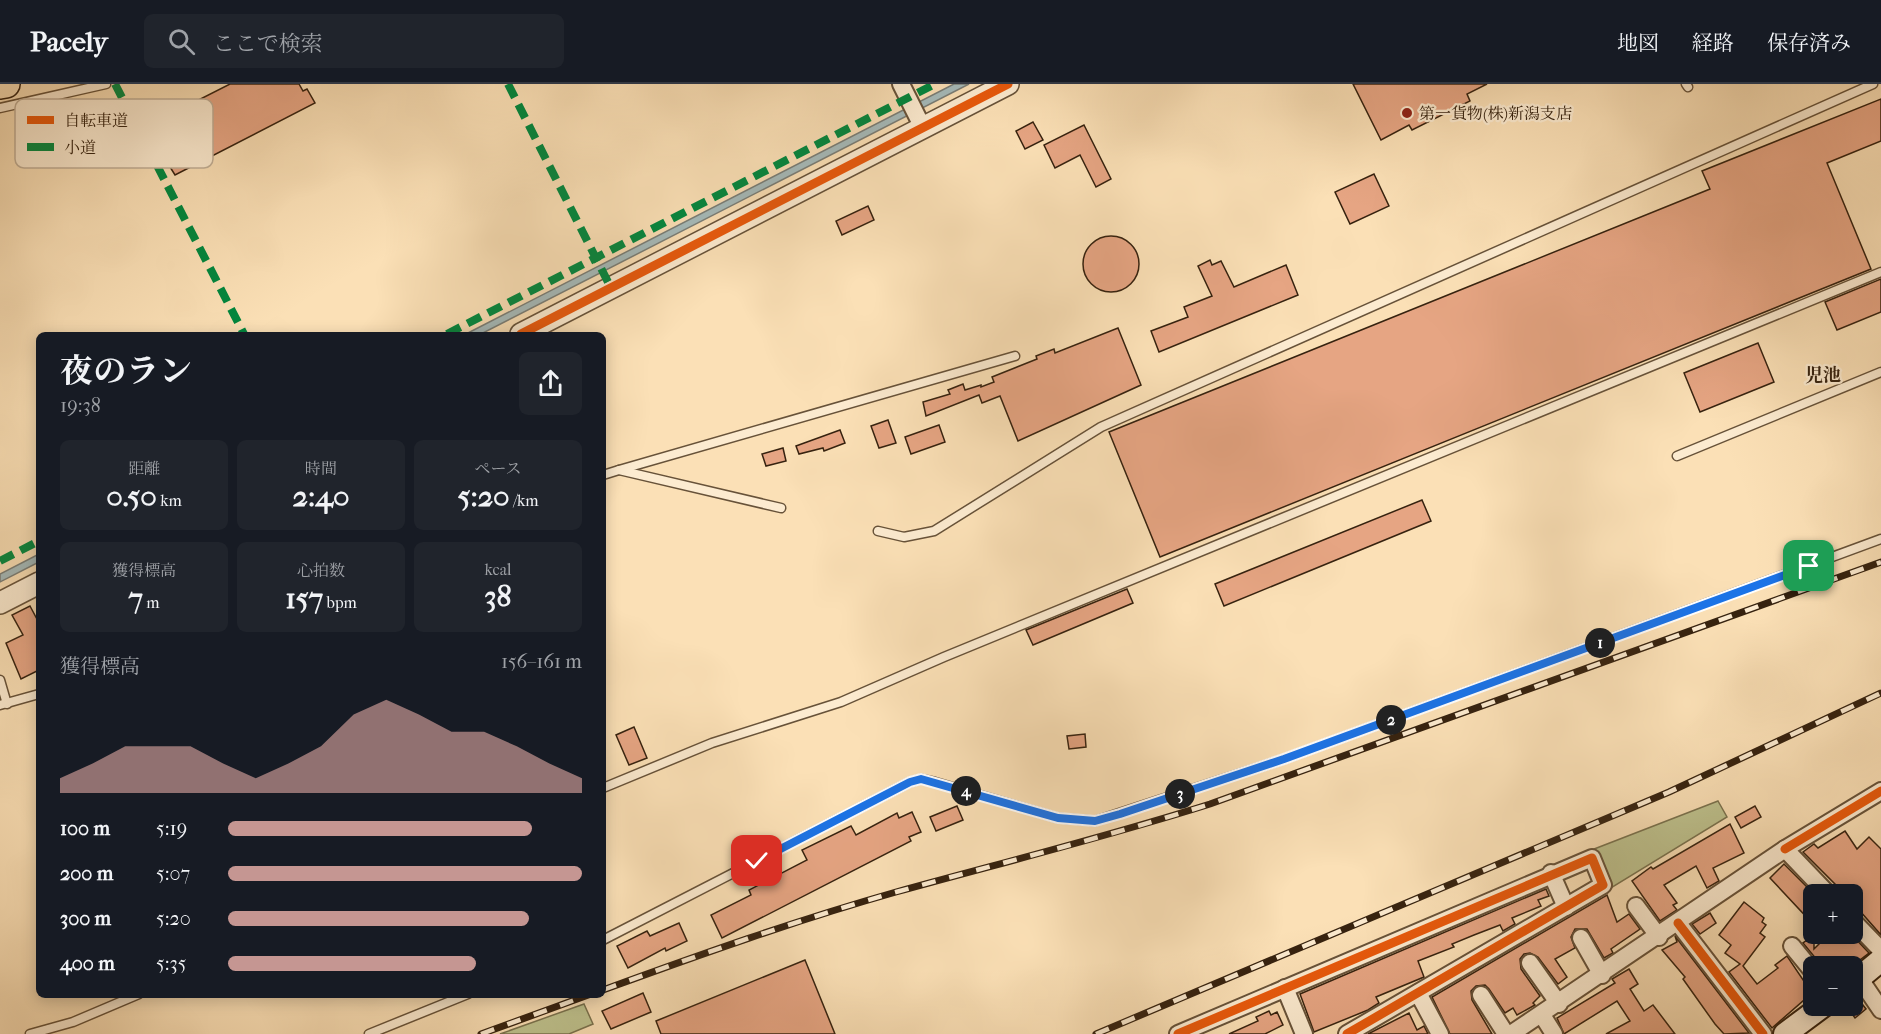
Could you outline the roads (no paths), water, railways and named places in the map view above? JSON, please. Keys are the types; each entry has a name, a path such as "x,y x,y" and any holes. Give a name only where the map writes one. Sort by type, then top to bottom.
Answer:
{"highway":[{"path":"0,85 6,84"}],"main road":[{"path":"1863,976 1881,960"},
{"path":"1785,1034 1809,1016"}],"street":[{"path":"901,84 923,128"},
{"path":"525,332 1008,84"},
{"path":"0,603 36,585"},
{"path":"1511,1034 1659,937 1785,849 1881,790"},
{"path":"1785,849 1818,884"},
{"path":"1178,1034 1551,873 1592,858 1603,885 1418,993 1364,1030 1347,1034"},
{"path":"1551,873 1566,907"},
{"path":"1636,906 1659,937"},
{"path":"1678,923 1763,1034"},
{"path":"1863,931 1881,950"},
{"path":"1581,938 1602,975"},
{"path":"1792,946 1803,960"},
{"path":"1530,963 1559,1004"},
{"path":"1285,988 1304,1034"},
{"path":"1863,990 1881,1010"},
{"path":"1418,993 1440,1034"},
{"path":"1481,995 1506,1034"},
{"path":"1542,1015 1554,1034"}],"lane":[{"path":"40,99 106,84"},
{"path":"878,531 904,537 934,531 1101,427 1873,84"},
{"path":"0,108 15,105"},
{"path":"606,788 712,743 841,702 944,657 1881,272"},
{"path":"606,474 1015,356"},
{"path":"1677,456 1881,372"},
{"path":"620,470 781,508"},
{"path":"606,938 910,782 921,779 1058,818 1095,821 1284,759 1881,539"},
{"path":"0,680 3,705 36,695"},
{"path":"30,1034 73,1022 130,998"},
{"path":"369,1034 458,998"}],"railway":[{"path":"606,989 822,914 1210,804 1881,562"},
{"path":"1096,1034 1669,792 1881,693"},
{"path":"481,1034 580,998"}],"place":[{"name":"第一貨物(株)新潟支店","path":"1407,113"}],"district":[{"name":"児池","path":"1823,375"}]}
